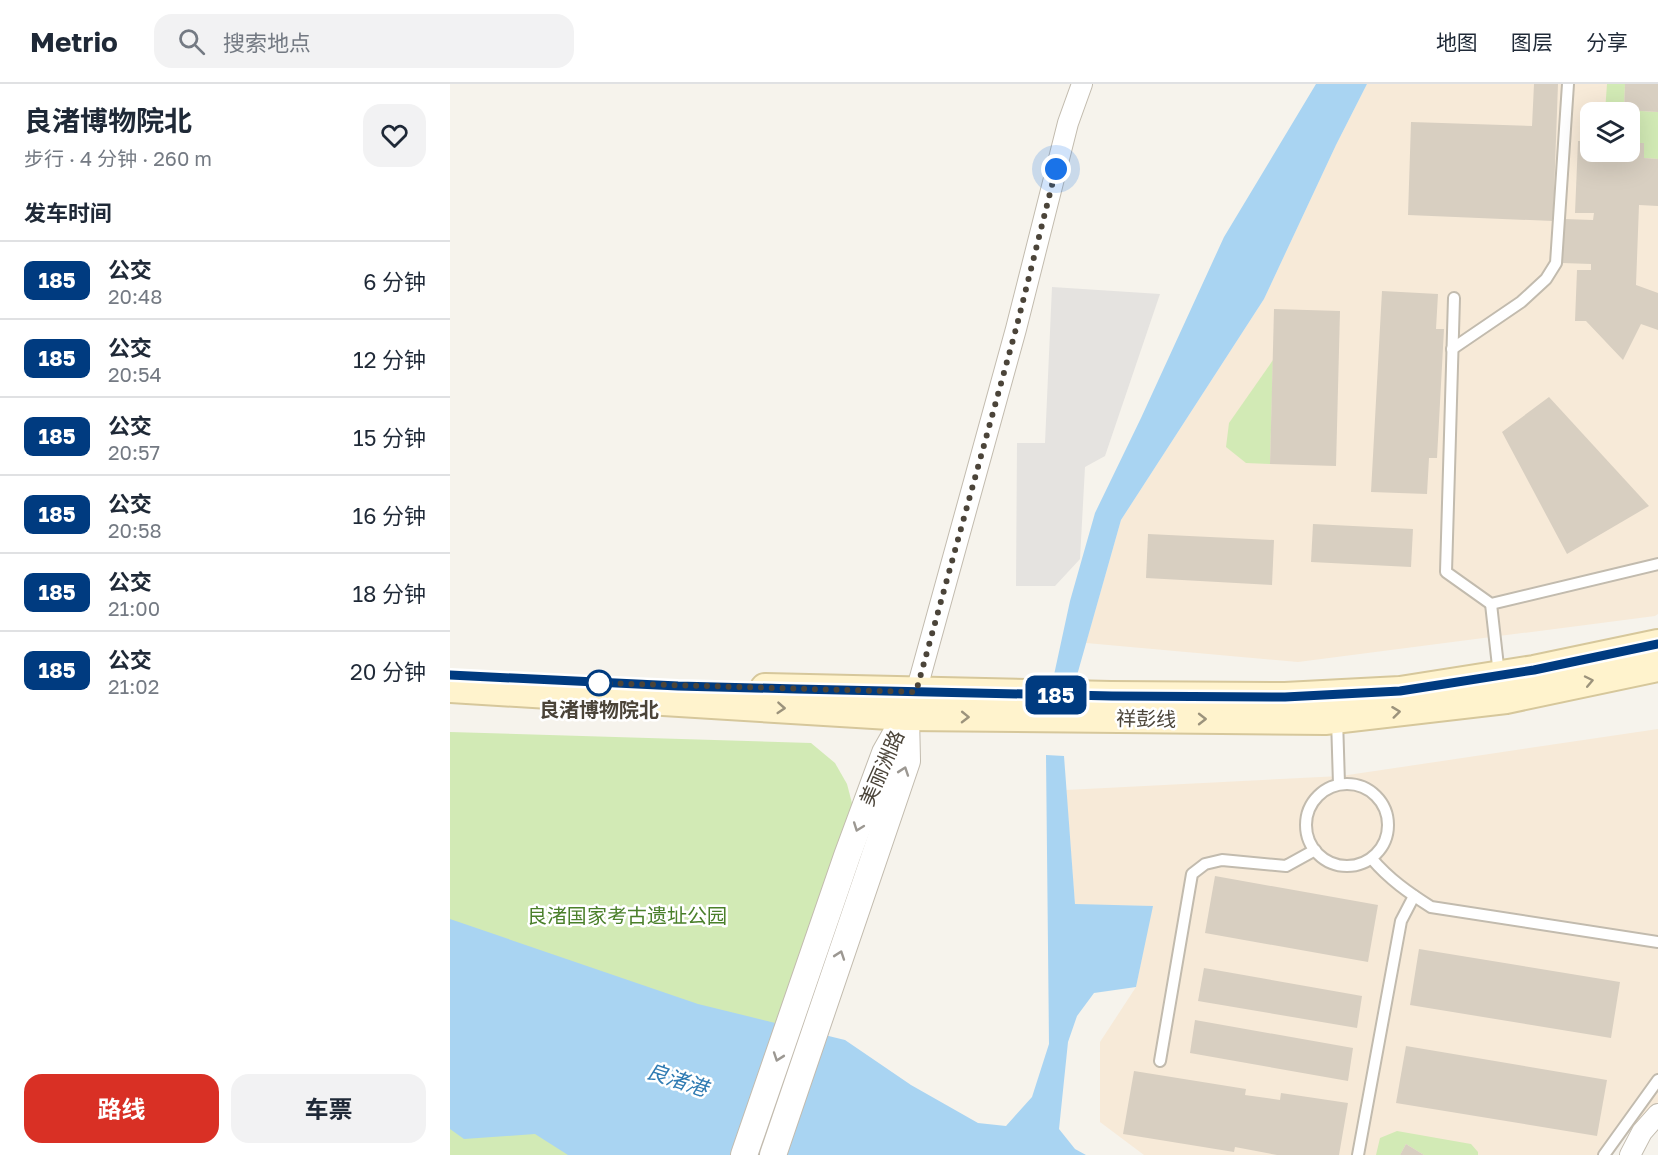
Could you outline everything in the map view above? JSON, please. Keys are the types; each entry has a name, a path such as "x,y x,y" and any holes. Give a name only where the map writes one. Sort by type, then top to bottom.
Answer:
{"main road":[{"name":"祥彭线","path":"450,688 911,704 974,692 1285,697 1400,691 1534,670 1658,644"},
{"name":"祥彭线","path":"450,675 678,686 1147,719 1325,720 1506,699 1658,667"}],"street":[{"path":"911,704 1016,329 1068,123 1082,84"},
{"name":"美丽洲路","path":"744,1155 885,753 911,704"},
{"name":"美丽洲路","path":"773,1155 908,761 911,704"},
{"path":"1630,1155 1642,1132 1658,1114"}],"lane":[{"path":"1452,349 1521,302 1546,279 1556,263 1568,84"},
{"path":"1454,298 1446,572 1491,604 1499,675"},
{"path":"1491,604 1658,564"},
{"path":"1337,719 1340,784"},
{"path":"1340,784 1354,784 1367,789 1378,797 1386,809 1389,822 1388,836 1382,849 1372,859 1360,865 1346,867 1332,864 1321,857 1306,835 1309,809 1316,797 1340,784"},
{"path":"1160,1061 1192,874 1205,864 1222,860 1286,866 1315,850"},
{"path":"1372,859 1384,873 1431,907 1658,942"},
{"path":"1358,1155 1401,921 1414,896"},
{"path":"1604,1155 1658,1080"}],"shaded area":[{"path":"1367,84 1658,84 1658,614 1298,662 1086,643 1121,520 1264,299"},
{"path":"1052,287 1160,294 1105,456 1085,467 1080,559 1055,586 1016,586 1017,443 1045,443"},
{"path":"1658,729 1658,1102 1621,1139 1609,1155 1144,1155 1100,1122 1100,1042 1136,987 1152,906 1075,905 1066,790 1341,776"}],"green space":[{"path":"1607,84 1625,84 1624,102 1606,102"},
{"path":"1640,111 1658,112 1658,159 1644,158 1644,143 1640,143"},
{"path":"1273,360 1270,464 1246,463 1226,447 1229,423"},
{"name":"良渚国家考古遗址公园","path":"450,732 811,743 835,763 847,784 853,807 731,1155 450,1155"},
{"path":"1397,1131 1471,1144 1478,1155 1424,1155 1406,1144 1400,1155 1376,1155 1380,1138"}],"water":[{"path":"1316,84 1367,84 1264,299 1121,520 1070,700 1049,698 1070,601 1095,513 1224,237"},
{"name":"良渚港","path":"1046,755 1064,756 1075,904 1153,906 1136,987 1094,993 1077,1016 1068,1042 1059,1129 1075,1149 1086,1155 568,1155 535,1134 464,1139 450,1129 450,919 698,1004 845,1040 911,1085 978,1123 1006,1126 1032,1097 1049,1044"}],"building":[{"path":"1534,84 1558,84 1553,221 1408,215 1411,122 1532,126"},
{"path":"1625,84 1658,84 1658,112 1640,111 1640,102 1624,102"},
{"path":"1578,141 1580,141 1580,162 1640,162 1640,143 1644,143 1644,158 1658,159 1658,206 1639,205 1636,285 1658,293 1658,330 1641,324 1623,360 1586,321 1575,321 1577,270 1591,270 1591,264 1562,263 1564,219 1593,220 1594,213 1575,213"},
{"path":"1382,291 1438,294 1436,329 1444,329 1437,458 1429,458 1427,494 1371,492"},
{"path":"1274,309 1340,311 1336,466 1270,464"},
{"path":"1549,397 1649,506 1567,554 1502,432"},
{"path":"1313,524 1413,529 1411,567 1311,562"},
{"path":"1148,534 1274,540 1272,585 1146,578"},
{"path":"1215,876 1378,905 1368,962 1205,933"},
{"path":"1419,949 1620,982 1611,1038 1410,1005"},
{"path":"1204,968 1362,996 1357,1028 1198,1001"},
{"path":"1195,1020 1353,1048 1348,1081 1190,1053"},
{"path":"1406,1046 1607,1080 1597,1136 1396,1103"},
{"path":"1134,1071 1246,1089 1245,1095 1280,1100 1281,1093 1348,1103 1339,1155 1277,1155 1235,1147 1234,1152 1123,1134"},
{"path":"1406,1144 1424,1155 1400,1155"}],"bus line":[{"name":"185","path":"450,675 678,686 1112,696 1285,697 1400,691 1534,670 1658,644"}],"place":[{"name":"良渚博物院北","path":"599,683"}],"route":[{"path":"599,683 916,692 1016,329 1056,169"}]}
